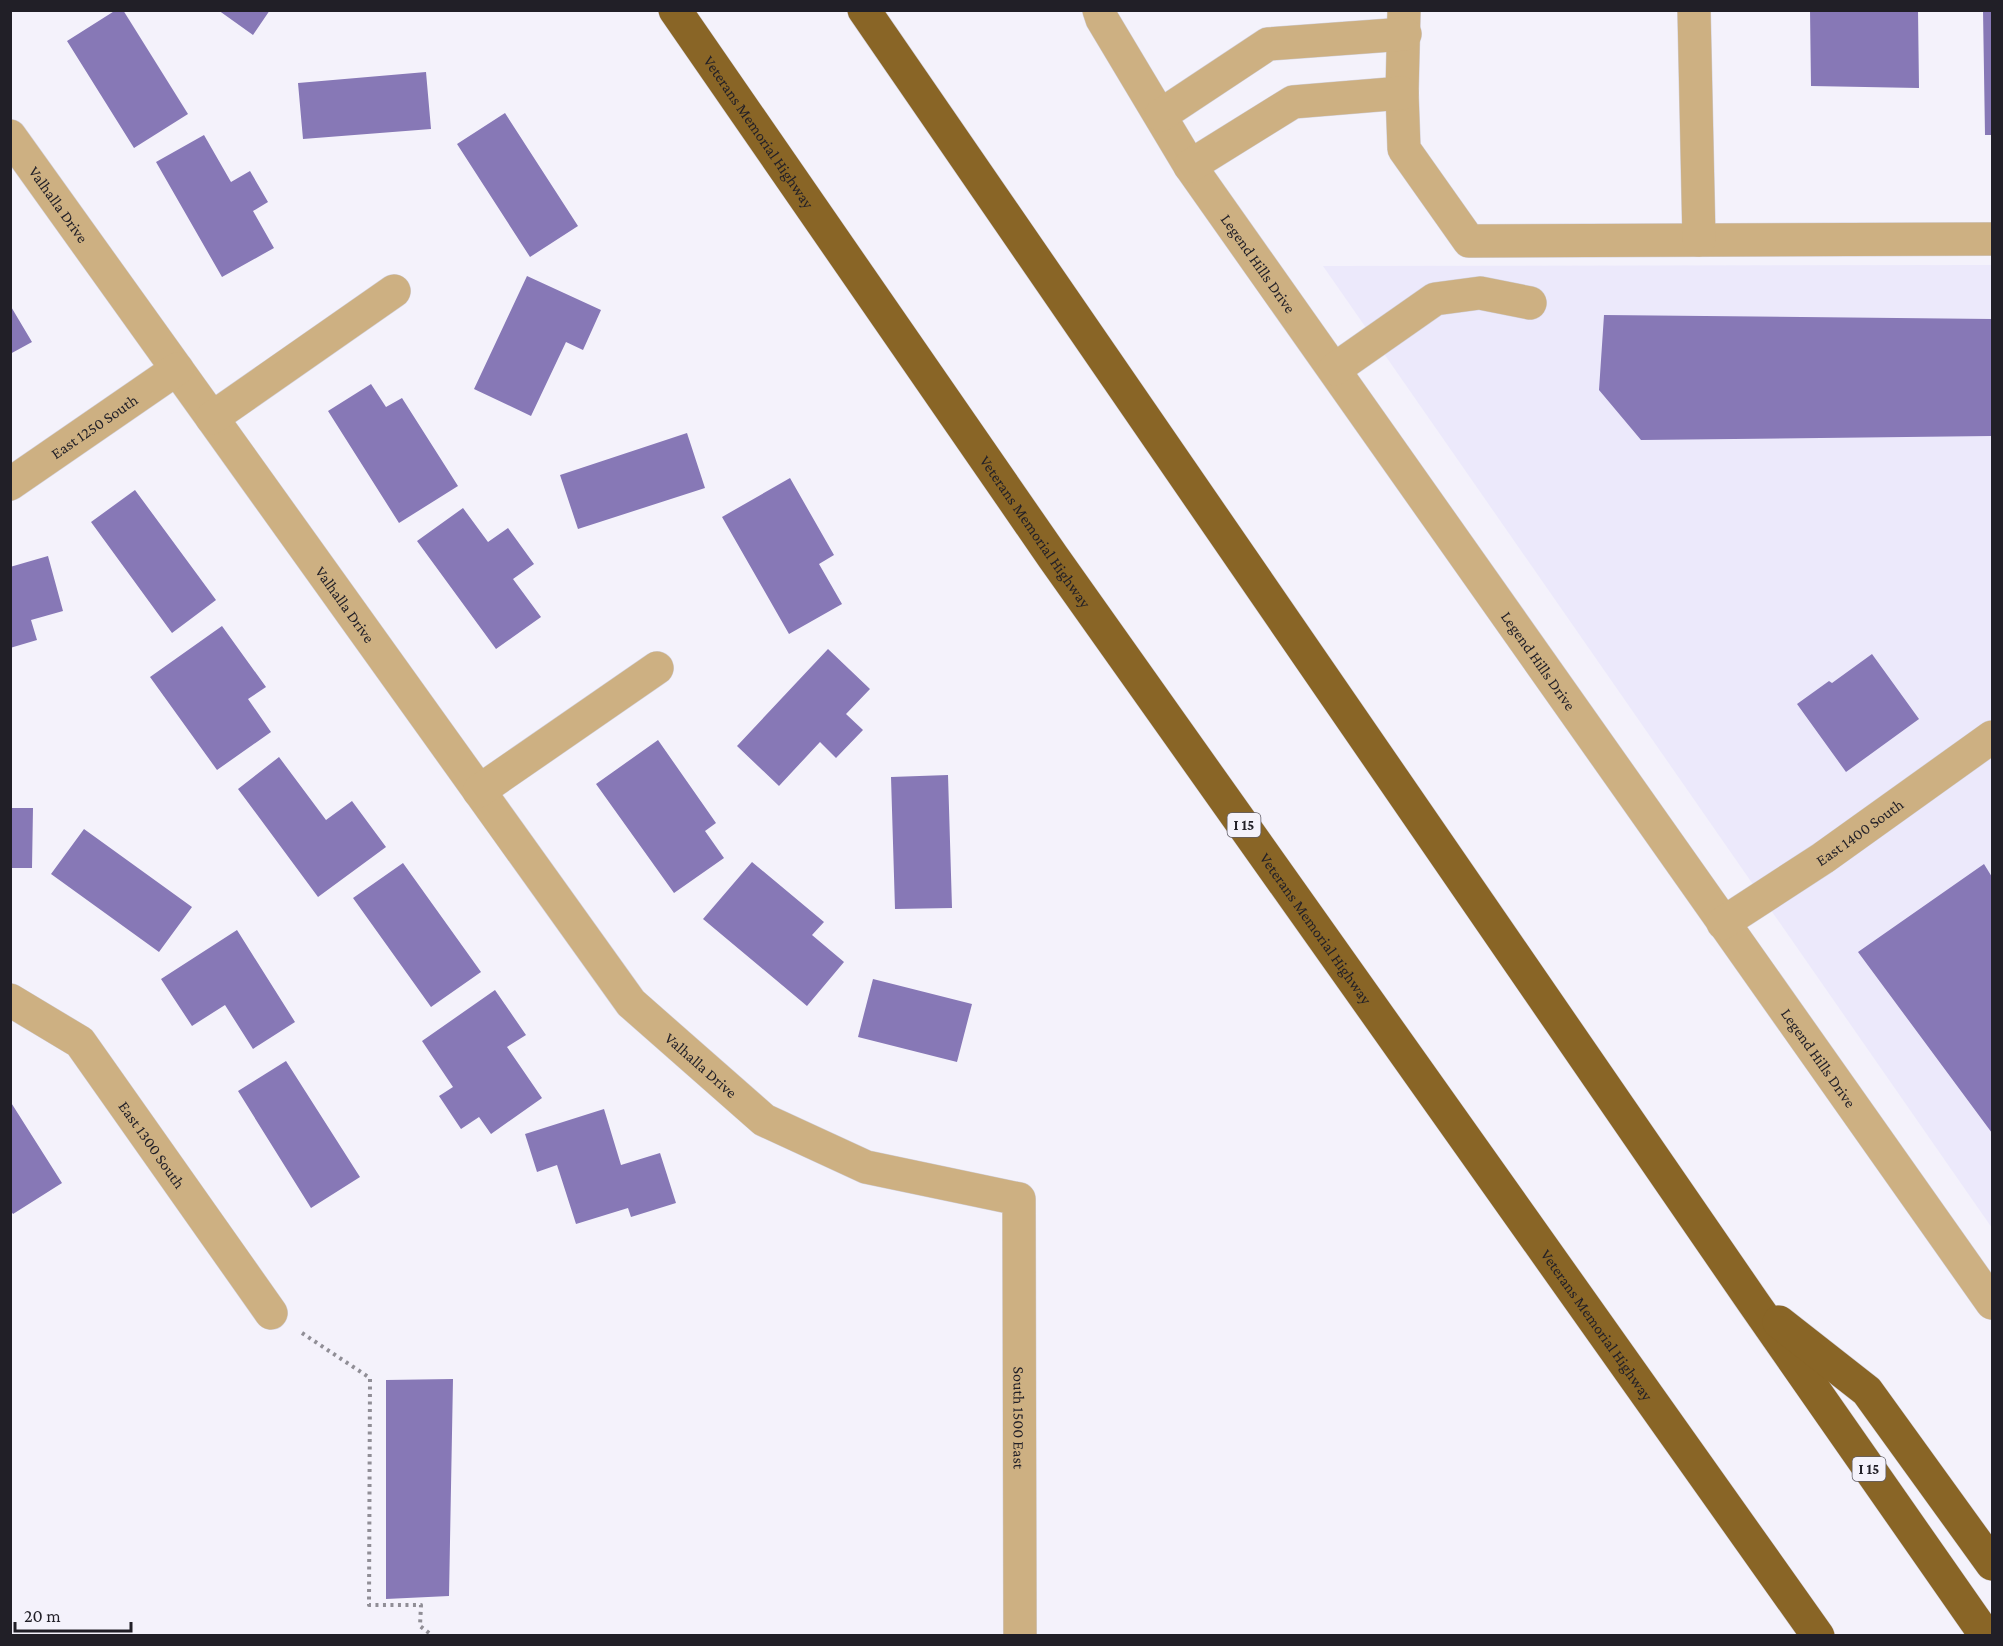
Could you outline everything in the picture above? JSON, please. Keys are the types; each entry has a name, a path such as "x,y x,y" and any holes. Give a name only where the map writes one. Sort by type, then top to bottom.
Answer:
{"highway":[{"name":"Veterans Memorial Highway","path":"675,10 1053,557 1818,1635"},
{"name":"I 15","path":"864,10 1753,1302 1986,1635"},
{"path":"1753,1302 1868,1391 1992,1564"}],"street":[{"name":"Legend Hills Drive","path":"1099,10 1102,19 1190,165 1992,1303"},
{"path":"1694,10 1699,240"},
{"path":"1161,115 1268,44 1405,22 1402,93 1404,149 1469,241 1992,238"},
{"path":"1190,165 1293,102 1402,93"},
{"name":"Valhalla Drive","path":"10,136 631,1003 764,1120 866,1167 1019,1199"},
{"path":"212,418 394,291"},
{"path":"1335,369 1435,299 1480,293 1530,303"},
{"name":"East 1250 South","path":"10,484 177,369"},
{"path":"479,791 657,668"},
{"name":"East 1400 South","path":"1723,923 1823,858 1992,737"},
{"name":"East 1300 South","path":"10,1000 80,1042 271,1313"},
{"name":"South 1500 East","path":"1019,1199 1020,1635"}],"path":[{"path":"271,1313 370,1377 369,1605 421,1605 420,1626 433,1635"}],"shaded area":[{"path":"1992,265 1992,1228 1323,266"}],"building":[{"path":"116,10 123,10 188,114 134,148 67,41"},
{"path":"218,10 270,10 253,35"},
{"path":"1810,10 1918,10 1919,88 1811,86"},
{"path":"1983,10 1992,10 1992,135 1985,135"},
{"path":"426,72 431,129 303,139 298,83"},
{"path":"505,113 578,226 530,257 457,144"},
{"path":"204,135 231,182 250,171 268,202 253,211 274,248 222,277 156,162"},
{"path":"527,276 601,310 583,350 566,342 531,416 474,389"},
{"path":"10,305 32,342 10,354"},
{"path":"1604,315 1992,319 1992,436 1641,440 1599,390"},
{"path":"371,384 386,407 402,398 458,486 399,523 328,411"},
{"path":"687,433 705,488 578,529 560,475"},
{"path":"790,478 834,555 819,564 842,604 789,634 722,517"},
{"path":"135,490 216,600 172,633 91,522"},
{"path":"463,508 488,542 508,528 534,564 513,579 541,617 496,649 417,541"},
{"path":"48,556 63,611 31,620 37,640 10,648 10,567"},
{"path":"222,626 266,687 248,699 271,732 217,770 150,677"},
{"path":"828,649 870,689 846,714 863,730 836,758 820,742 779,786 737,746"},
{"path":"1872,654 1919,719 1846,772 1797,704 1829,681 1832,683"},
{"path":"658,740 716,823 705,831 724,858 674,893 596,784"},
{"path":"279,757 326,820 352,801 386,847 318,897 238,789"},
{"path":"948,775 952,908 895,909 891,777"},
{"path":"10,808 33,808 32,868 10,868"},
{"path":"84,829 192,907 159,952 51,874"},
{"path":"752,862 824,922 812,935 844,962 807,1006 703,919"},
{"path":"403,863 481,972 431,1007 353,898"},
{"path":"1984,864 1992,877 1992,1133 1858,952"},
{"path":"237,930 295,1022 253,1049 225,1005 192,1026 161,979"},
{"path":"873,979 972,1004 957,1062 858,1037"},
{"path":"495,990 526,1035 507,1047 542,1098 491,1134 479,1117 461,1129 439,1096 453,1087 422,1041"},
{"path":"286,1061 360,1177 311,1208 238,1091"},
{"path":"10,1101 62,1183 13,1214 10,1210"},
{"path":"604,1109 621,1165 660,1153 676,1203 631,1217 628,1208 576,1224 557,1165 537,1172 525,1134"},
{"path":"453,1379 449,1596 386,1599 386,1380"}]}
